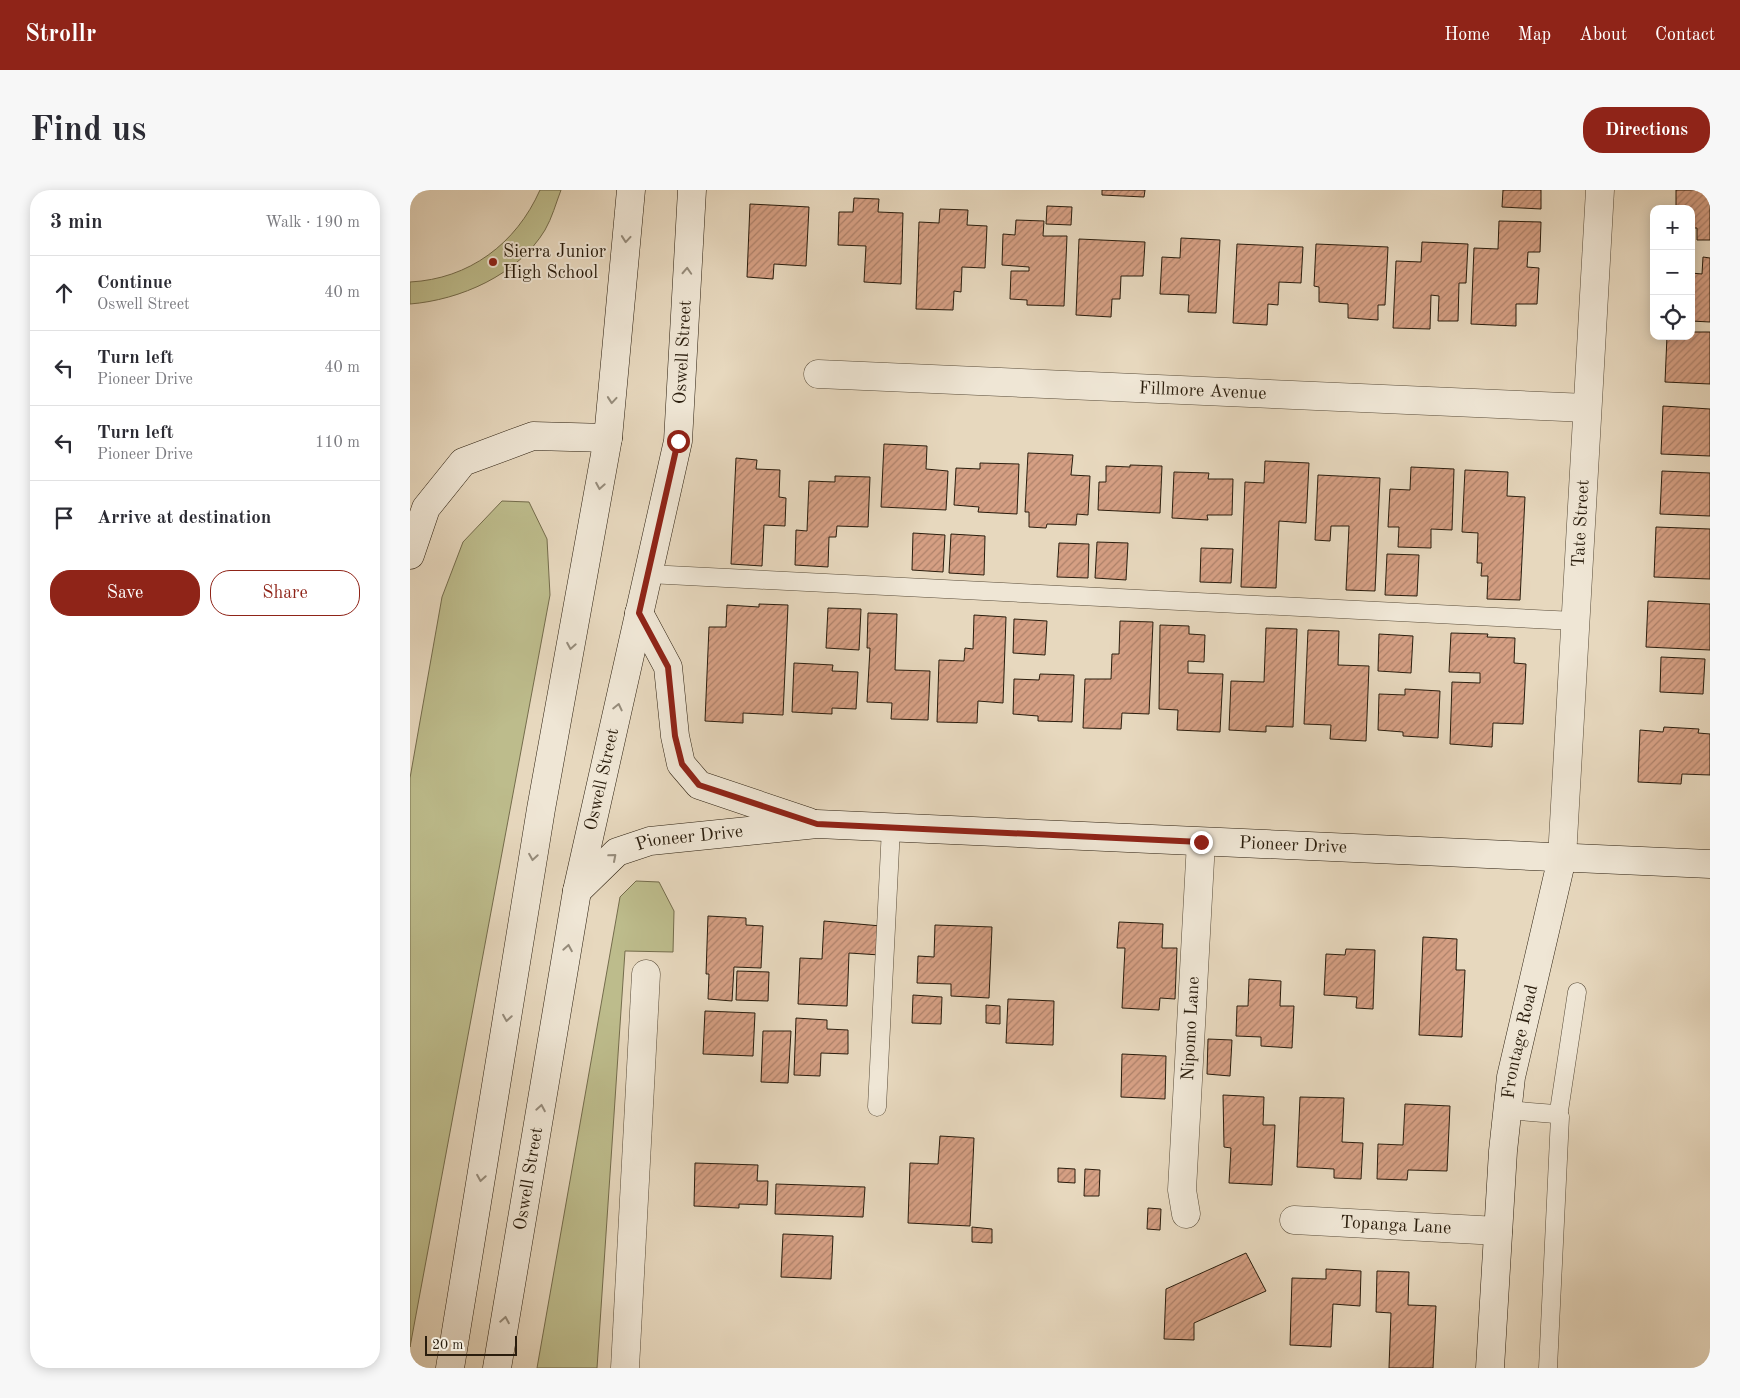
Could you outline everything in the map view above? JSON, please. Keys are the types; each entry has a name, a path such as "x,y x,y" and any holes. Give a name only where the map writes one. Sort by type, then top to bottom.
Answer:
{"street":[{"path":"450,1368 541,809 608,438 630,190"},
{"name":"Oswell Street","path":"497,1368 577,891 678,441 692,190"},
{"name":"Tate Street","path":"1562,858 1600,190"},
{"name":"Fillmore Avenue","path":"818,374 1588,408"},
{"path":"410,555 426,508 462,462 533,436 608,438"},
{"name":"Pioneer Drive","path":"639,613 668,667 675,736 682,764 699,785 817,824"},
{"name":"Pioneer Drive","path":"577,891 617,852 650,841 817,824 1710,864"},
{"name":"Nipomo Lane","path":"1186,1214 1182,1190 1201,842"},
{"name":"Frontage Road","path":"1498,1231 1511,1078 1562,858"},
{"path":"625,1368 646,974"},
{"name":"Topanga Lane","path":"1294,1220 1498,1231"},
{"path":"1490,1368 1498,1231"}],"lane":[{"path":"648,574 1575,621"},
{"path":"877,1107 890,828"},
{"path":"1556,1114 1559,1111 1577,992"},
{"path":"1507,1110 1556,1114 1560,1117 1548,1368"}],"shaded area":[{"path":"540,190 561,190 545,230 520,260 504,272 468,291 429,302 410,304 410,282 452,274 471,266 488,255 518,227"},
{"path":"502,501 529,502 547,539 550,595 410,1347 410,778 442,597 463,542"},
{"path":"636,881 659,882 674,911 673,952 625,951 597,1368 537,1368 620,897"}],"building":[{"path":"1102,190 1145,190 1144,197 1102,195"},
{"path":"1503,190 1541,190 1541,209 1502,207"},
{"path":"1676,190 1710,190 1710,240 1697,240 1695,205 1676,205"},
{"path":"854,198 879,199 878,212 903,213 901,284 864,282 866,246 838,245 839,212 853,212"},
{"path":"750,204 809,207 806,266 774,264 773,279 747,277"},
{"path":"1047,206 1072,207 1071,225 1046,224"},
{"path":"940,209 968,210 967,225 987,226 985,268 962,267 961,292 954,291 953,310 916,309 919,222 939,223"},
{"path":"1016,220 1044,221 1043,236 1067,236 1064,306 1027,305 1027,300 1010,299 1011,271 1029,271 1029,267 1002,265 1003,234 1015,235"},
{"path":"1499,221 1541,222 1540,252 1528,252 1527,267 1539,268 1537,304 1516,304 1516,326 1471,324 1474,248 1498,249"},
{"path":"1181,238 1220,240 1216,313 1188,312 1189,295 1160,294 1162,257 1180,258"},
{"path":"1079,239 1145,242 1143,276 1121,276 1120,299 1112,299 1111,317 1076,315"},
{"path":"1422,242 1468,244 1466,283 1459,283 1458,321 1438,321 1439,296 1431,295 1430,329 1393,328 1396,261 1421,262"},
{"path":"1237,244 1303,247 1301,283 1279,282 1278,305 1268,304 1267,325 1233,323"},
{"path":"1316,244 1388,247 1385,305 1378,305 1378,320 1348,318 1348,304 1319,302 1319,287 1314,286"},
{"path":"1703,257 1710,258 1710,322 1695,321 1695,273 1702,274"},
{"path":"1695,332 1710,332 1710,384 1665,382 1667,340 1695,340"},
{"path":"1663,406 1710,409 1710,456 1661,454"},
{"path":"884,444 927,446 926,469 948,471 946,510 881,507"},
{"path":"1028,453 1073,455 1071,475 1090,476 1088,515 1077,514 1076,525 1047,524 1046,528 1029,527 1029,512 1025,512"},
{"path":"736,458 757,460 756,469 780,470 779,497 786,498 785,526 764,525 762,566 731,564"},
{"path":"1265,461 1309,463 1306,523 1279,521 1276,588 1241,587 1245,482 1264,483"},
{"path":"980,463 1019,464 1017,514 978,512 979,507 954,505 956,468 980,469"},
{"path":"1130,465 1162,466 1160,513 1098,510 1099,482 1106,482 1106,466 1130,467"},
{"path":"1411,467 1454,469 1452,530 1431,529 1431,548 1398,547 1399,527 1388,527 1390,489 1410,490"},
{"path":"1465,470 1508,472 1507,496 1525,497 1520,600 1487,599 1488,576 1481,576 1482,563 1477,563 1478,533 1462,532"},
{"path":"1662,471 1710,473 1710,516 1660,514"},
{"path":"1174,472 1209,473 1208,479 1233,479 1232,515 1207,515 1208,520 1172,518"},
{"path":"1318,475 1380,478 1375,591 1346,590 1349,526 1331,526 1330,541 1315,540"},
{"path":"835,476 870,477 868,527 837,526 836,537 829,537 828,567 795,565 796,530 807,531 809,481 835,482"},
{"path":"1656,527 1710,529 1710,579 1654,577"},
{"path":"913,533 945,535 943,572 912,570"},
{"path":"951,534 985,536 984,575 949,573"},
{"path":"1097,542 1128,543 1126,580 1095,578"},
{"path":"1059,543 1089,544 1088,578 1057,577"},
{"path":"1201,548 1233,549 1231,583 1200,582"},
{"path":"1387,554 1419,555 1417,596 1385,595"},
{"path":"1648,601 1710,604 1710,650 1646,647"},
{"path":"759,604 788,605 783,715 743,713 743,723 705,721 709,627 726,627 727,605 759,607"},
{"path":"828,608 861,609 859,650 826,648"},
{"path":"868,613 897,614 895,670 930,671 928,720 891,719 892,703 867,702 870,648 867,648"},
{"path":"974,615 1006,617 1003,703 978,701 977,723 937,722 939,660 964,661 965,648 973,649"},
{"path":"1014,619 1047,621 1045,655 1013,653"},
{"path":"1120,621 1153,622 1149,714 1122,713 1121,729 1083,728 1085,679 1111,679 1112,654 1119,654"},
{"path":"1160,625 1189,626 1189,634 1205,635 1204,662 1188,661 1188,673 1223,674 1220,732 1177,730 1178,710 1159,709"},
{"path":"1266,628 1297,629 1293,727 1266,726 1266,732 1229,730 1231,681 1264,682"},
{"path":"1308,630 1339,631 1338,665 1369,666 1366,741 1330,739 1331,725 1304,724"},
{"path":"1451,633 1488,634 1487,637 1515,638 1514,663 1526,664 1523,724 1493,723 1492,747 1450,744 1452,682 1480,683 1480,673 1449,672"},
{"path":"1379,634 1413,636 1411,673 1378,671"},
{"path":"1661,657 1705,659 1703,694 1660,692"},
{"path":"794,663 833,665 832,671 858,672 856,709 832,708 832,714 792,712"},
{"path":"1040,674 1074,675 1072,722 1038,721 1038,716 1013,714 1014,679 1039,680"},
{"path":"1405,689 1440,691 1438,738 1403,736 1403,732 1378,730 1379,694 1405,695"},
{"path":"1664,727 1699,729 1698,733 1710,734 1710,775 1682,774 1681,784 1638,782 1640,730 1663,732"},
{"path":"708,916 746,918 746,925 763,926 761,968 734,967 732,1001 708,999 709,974 706,974"},
{"path":"824,921 881,926 880,955 849,953 847,1006 798,1004 800,958 822,959"},
{"path":"1119,922 1163,924 1162,948 1177,948 1175,999 1160,998 1159,1010 1122,1008 1125,948 1117,948"},
{"path":"935,925 992,927 989,998 951,996 951,984 917,983 918,956 934,957"},
{"path":"1423,937 1457,939 1456,970 1465,970 1462,1037 1419,1035"},
{"path":"1346,949 1375,950 1373,1009 1356,1008 1357,997 1324,995 1326,954 1345,955"},
{"path":"737,971 769,972 768,1001 736,1000"},
{"path":"1249,979 1281,981 1280,1006 1294,1006 1292,1048 1261,1046 1261,1037 1236,1036 1237,1006 1248,1006"},
{"path":"913,995 942,997 941,1024 912,1023"},
{"path":"1008,999 1054,1001 1053,1045 1006,1043"},
{"path":"986,1005 1000,1006 1000,1024 986,1023"},
{"path":"705,1011 755,1013 753,1056 703,1054"},
{"path":"796,1018 827,1020 827,1029 848,1030 848,1054 821,1053 820,1076 794,1075"},
{"path":"763,1031 791,1031 788,1083 761,1082"},
{"path":"1208,1039 1232,1040 1230,1076 1207,1074"},
{"path":"1122,1054 1166,1056 1165,1099 1121,1097"},
{"path":"1223,1095 1264,1097 1263,1125 1275,1125 1272,1185 1229,1183 1231,1148 1224,1147"},
{"path":"1300,1097 1344,1098 1342,1142 1363,1143 1361,1179 1334,1178 1334,1169 1297,1167"},
{"path":"1405,1104 1450,1106 1447,1171 1408,1170 1407,1180 1377,1179 1378,1144 1403,1145"},
{"path":"940,1136 974,1138 970,1226 908,1223 910,1163 938,1164"},
{"path":"695,1163 758,1165 757,1181 768,1181 767,1205 739,1204 739,1208 694,1206"},
{"path":"1058,1168 1075,1169 1075,1183 1058,1182"},
{"path":"1085,1169 1100,1170 1099,1196 1084,1196"},
{"path":"776,1184 865,1187 863,1217 775,1214"},
{"path":"1148,1208 1161,1209 1160,1230 1147,1229"},
{"path":"972,1227 992,1229 992,1243 972,1242"},
{"path":"783,1234 833,1236 831,1279 781,1277"},
{"path":"1246,1253 1266,1291 1194,1323 1194,1340 1164,1339 1166,1289"},
{"path":"1326,1269 1361,1271 1360,1306 1333,1304 1331,1347 1290,1345 1292,1278 1326,1279"},
{"path":"1377,1271 1409,1272 1408,1305 1436,1306 1433,1368 1389,1368 1391,1313 1376,1312"}],"place":[{"name":"Sierra Junior High School","path":"493,262"}],"route":[{"path":"678,441 639,613 668,667 675,736 682,764 699,785 723,795 817,824 1201,842"}]}
